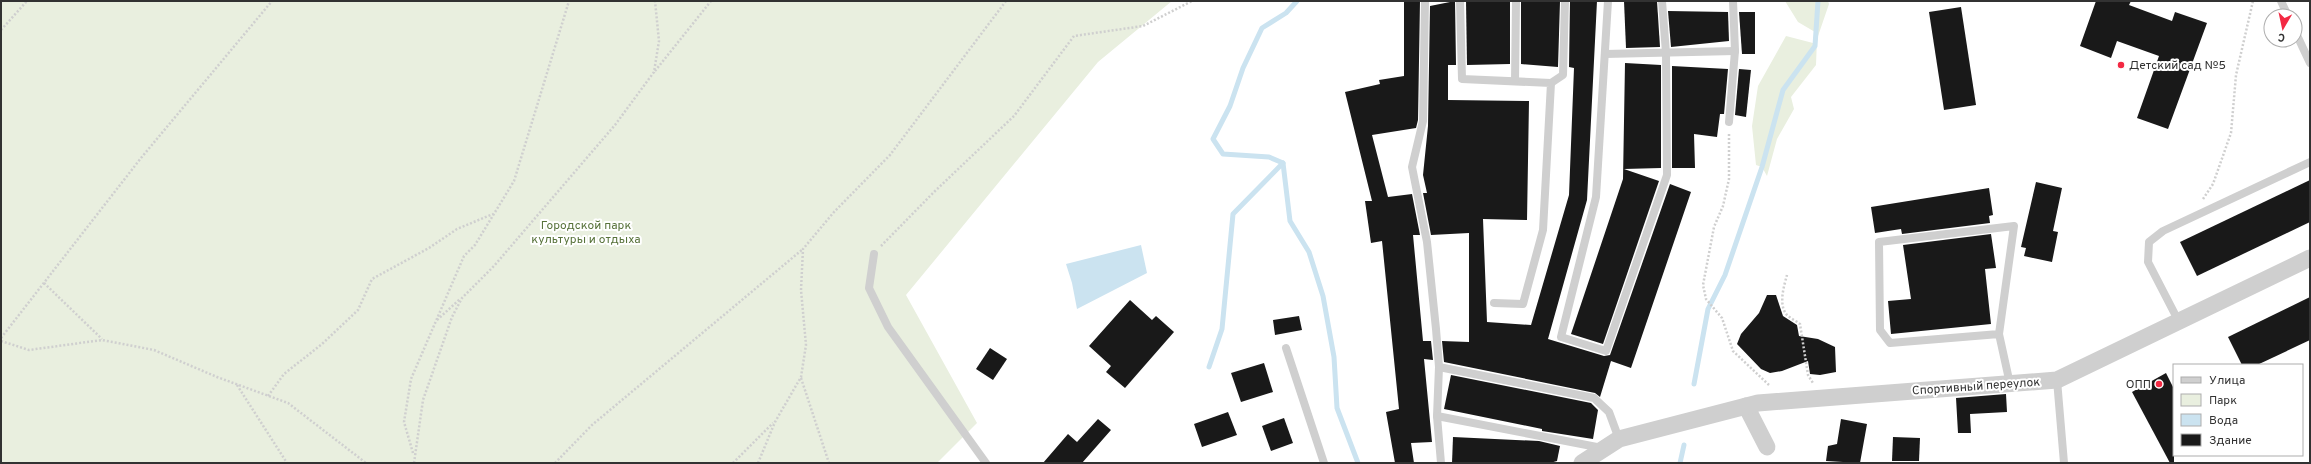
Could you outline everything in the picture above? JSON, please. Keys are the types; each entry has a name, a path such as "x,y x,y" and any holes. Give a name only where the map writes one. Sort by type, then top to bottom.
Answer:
{"street":[{"name":"Спортивный переулок","path":"1582,463 1619,439 1746,406 1783,401 2057,380 2310,258"},
{"path":"1746,406 1767,447"}],"lane":[{"path":"1425,1 1423,122 1412,167 1427,242 1439,367 1437,416 1441,463"},
{"path":"1460,1 1462,79 1551,83 1563,75 1565,1"},
{"path":"1515,81 1516,1"},
{"path":"1608,1 1596,197 1561,337 1606,351 1667,175 1666,53 1662,1"},
{"path":"1729,122 1735,51 1733,1"},
{"path":"2303,48 2310,63"},
{"path":"1605,54 1735,51"},
{"path":"1494,304 1523,304 1544,230 1551,83"},
{"path":"2179,322 2148,262 2149,242 2163,231 2310,162"},
{"path":"1999,334 1890,343 1880,330 1879,242 2014,226 1999,334 2010,384"},
{"path":"874,254 869,288 888,327 986,463"},
{"path":"1286,348 1324,463"},
{"path":"1439,367 1594,398 1609,412 1619,439"},
{"path":"2057,380 2064,463"},
{"path":"1437,416 1604,448"}],"path":[{"path":"1,30 27,1"},
{"path":"1,338 141,158 272,1"},
{"path":"414,456 404,422 410,379 464,256 475,245 514,181 569,1"},
{"path":"654,72 659,41 655,1"},
{"path":"436,321 462,298 494,266 615,125 654,72 711,1"},
{"path":"555,463 592,425 803,249 834,212 890,155 1006,1"},
{"path":"874,254 935,191 1014,116 1074,36 1143,26 1192,1"},
{"path":"2193,217 2213,184 2231,133 2236,75 2253,1"},
{"path":"1729,122 1729,179 1723,206 1714,227 1704,284 1706,299 1722,318 1733,351 1783,401"},
{"path":"268,396 284,374 322,344 358,310 372,278 429,248 457,228 494,214"},
{"path":"758,463 775,422 801,377 806,345 801,290 803,249"},
{"path":"1787,275 1783,288 1783,303 1787,314 1800,324 1808,375 1824,398"},
{"path":"44,282 102,340"},
{"path":"414,463 423,400 452,317 462,298"},
{"path":"1,341 29,350 102,340 154,350 237,385 288,403 366,463"},
{"path":"801,377 829,463"},
{"path":"237,385 287,463"},
{"path":"733,463 775,422"}],"green space":[{"name":"Городской парк культуры и отдыха","path":"1,1 1172,1 1098,62 906,295 977,423 937,463 1,463"},
{"path":"1785,1 1828,1 1829,4 1817,39 1816,65 1791,97 1794,109 1777,139 1767,176 1762,167 1756,165 1752,126 1758,86 1786,36 1813,43 1815,32 1798,22"}],"water":[{"path":"1141,245 1147,273 1077,309 1072,283 1066,264"}],"building":[{"path":"1404,1 1420,1 1418,120 1416,128 1372,135 1388,197 1412,194 1420,235 1413,235 1423,341 1431,341 1433,360 1424,359 1432,442 1411,443 1414,463 1395,463 1386,412 1399,409 1382,241 1371,243 1365,201 1372,201 1345,92 1380,84 1379,80 1404,76"},
{"path":"1455,1 1456,65 1448,65 1448,100 1529,101 1527,220 1483,219 1487,322 1531,325 1569,195 1574,68 1569,67 1570,1 1597,1 1587,200 1548,339 1604,356 1610,355 1670,184 1691,192 1631,368 1611,361 1600,397 1595,393 1444,362 1442,341 1469,342 1469,233 1431,235 1423,193 1427,193 1423,175 1428,126 1430,6"},
{"path":"1466,1 1510,1 1510,64 1467,65"},
{"path":"1521,1 1560,1 1558,67 1521,64"},
{"path":"1624,1 1657,1 1660,47 1626,48"},
{"path":"2096,1 2131,1 2129,5 2172,21 2175,12 2207,23 2168,129 2137,118 2159,56 2117,41 2111,58 2080,46"},
{"path":"1961,7 1976,105 1944,110 1929,12"},
{"path":"1668,11 1728,12 1729,41 1671,47"},
{"path":"1739,12 1755,12 1755,54 1742,54"},
{"path":"1625,63 1661,65 1661,168 1624,169 1659,181 1603,344 1571,334 1623,179"},
{"path":"1672,66 1728,69 1724,114 1720,114 1717,137 1694,134 1695,168 1672,168"},
{"path":"1739,69 1751,70 1746,117 1735,115"},
{"path":"2310,180 2310,222 2197,276 2180,242"},
{"path":"2036,182 2062,188 2053,231 2058,232 2052,262 2024,256 2026,248 2021,247"},
{"path":"1989,188 1993,215 1989,216 1990,223 1902,234 1901,229 1875,233 1871,207"},
{"path":"1991,234 1996,268 1985,269 1991,324 1891,334 1888,301 1911,299 1903,245"},
{"path":"1767,295 1776,295 1783,316 1797,325 1799,336 1818,339 1835,347 1836,372 1820,375 1810,374 1808,361 1782,371 1770,373 1761,369 1737,344 1741,334 1759,313"},
{"path":"2310,297 2310,340 2259,364 2242,364 2228,337"},
{"path":"1130,300 1152,320 1156,316 1174,332 1125,388 1106,372 1111,366 1089,346"},
{"path":"1299,316 1302,330 1275,335 1273,320"},
{"path":"990,348 1007,359 993,380 976,369"},
{"path":"1264,363 1273,392 1241,402 1231,373"},
{"path":"2166,373 2173,387 2174,463 2170,463 2132,392"},
{"path":"1451,375 1591,403 1598,410 1593,439 1542,431 1542,429 1444,409"},
{"path":"2006,394 2007,412 1970,414 1971,433 1958,433 1956,398"},
{"path":"1228,412 1237,435 1202,447 1194,424"},
{"path":"1284,418 1293,443 1271,451 1262,426"},
{"path":"1098,419 1111,430 1082,463 1043,463 1068,434 1077,442"},
{"path":"1841,419 1867,424 1860,463 1826,461 1828,446 1837,444"},
{"path":"1453,437 1539,441 1560,446 1557,461 1550,463 1452,463"},
{"path":"1893,437 1920,438 1919,461 1892,461"}],"waterway":[{"path":"1297,1 1286,13 1262,28 1243,68 1230,106 1213,139 1223,154 1269,157 1283,163 1290,221 1309,252 1323,296 1334,357 1337,408 1358,463"},
{"path":"1694,384 1708,309 1725,275 1762,167 1783,90 1815,46 1818,1"},
{"path":"1209,367 1222,329 1233,214 1283,163"},
{"path":"1680,463 1684,445"}],"place":[{"name":"Детский сад №5","path":"2121,65"},
{"name":"ОПП","path":"2159,384"}]}
